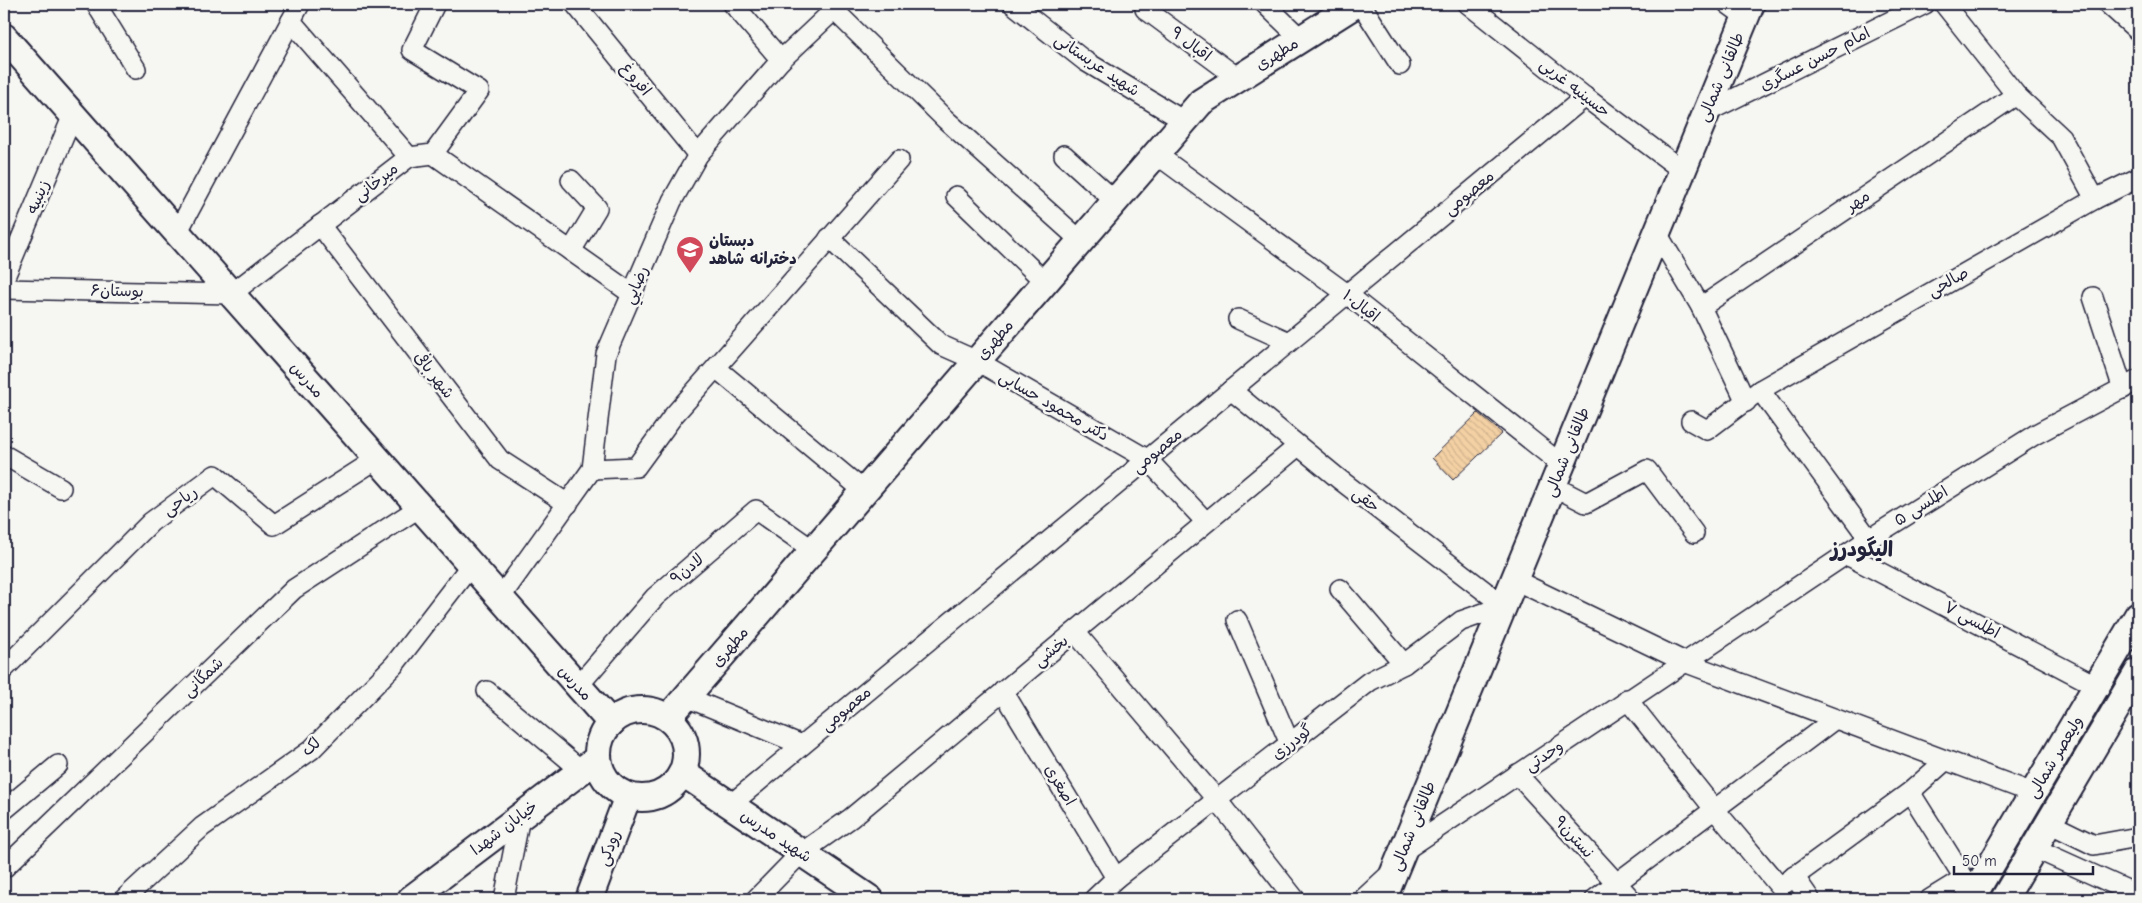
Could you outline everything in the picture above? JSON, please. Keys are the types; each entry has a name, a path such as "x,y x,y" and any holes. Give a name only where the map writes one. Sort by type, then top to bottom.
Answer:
{"street":[{"path":"96,4 136,69"},
{"path":"177,233 300,4"},
{"path":"435,4 412,50 479,91 433,154 632,294"},
{"name":"افروغ","path":"575,4 698,155"},
{"path":"733,4 781,60"},
{"name":"شهید عربستانی","path":"1013,4 1085,61 1184,121"},
{"path":"1265,4 1301,39"},
{"name":"مطهری","path":"668,718 1201,102 1356,4"},
{"path":"1361,4 1400,65"},
{"name":"حسینیه غربی","path":"1468,4 1585,97 1683,171"},
{"name":"امام حسن عسگری","path":"1705,113 1925,4"},
{"path":"1944,4 2016,95 2061,137 2095,199"},
{"path":"2108,4 2138,31"},
{"path":"835,7 946,119 1081,241"},
{"name":"رضایي","path":"500,598 592,469 606,354 672,201 698,155 781,60 835,7"},
{"name":"طالقانی شمالی","path":"1383,899 1683,171 1742,8"},
{"name":"اقبال ۹","path":"1145,9 1238,78"},
{"path":"291,21 409,157"},
{"name":"مدرس","path":"6,43 73,115 610,723"},
{"name":"مهر","path":"1701,308 2016,95"},
{"name":"معصومی","path":"730,805 1585,97"},
{"name":"زینبیه","path":"4,279 73,115"},
{"name":"میرخانی","path":"231,294 409,157 433,154"},
{"name":"اقبال۱۰","path":"1156,154 1347,294 1586,503 1647,470 1694,533"},
{"path":"1064,155 1115,201"},
{"path":"592,469 636,467 674,415 899,160"},
{"name":"صالحی","path":"1691,421 1708,430 1753,396 2095,199 2138,178"},
{"path":"570,251 597,208 571,180"},
{"path":"956,196 1045,282"},
{"name":"شهر بافی","path":"320,225 500,460 568,504"},
{"path":"1657,233 1753,396 1869,539"},
{"name":"دکتر محمود حسابی","path":"829,238 941,345 977,361 1147,459 1206,522"},
{"name":"بوستان۶","path":"4,289 231,294"},
{"path":"2093,297 2131,384"},
{"path":"1238,319 1289,342"},
{"path":"716,368 864,492"},
{"name":"اطلسی ۵","path":"1687,663 1869,539 2036,434 2131,384"},
{"name":"حقی","path":"1231,390 1298,446 1504,606"},
{"name":"بخشی","path":"756,899 801,853 851,818 1298,446"},
{"path":"4,455 61,488"},
{"name":"ریاحی","path":"4,669 151,522 215,475 274,525 377,459"},
{"name":"شمگانی","path":"4,868 294,590 420,507"},
{"name":"لادن۹","path":"578,686 654,597 756,510 813,550"},
{"name":"اطلسی ۷","path":"1847,555 2097,686"},
{"name":"لک","path":"124,899 202,827 310,750 394,665 471,566"},
{"path":"1515,580 1687,663 2033,794"},
{"path":"1340,589 1404,664"},
{"name":"گودرزی","path":"1094,899 1116,878 1370,681 1404,664 1461,622 1504,606"},
{"name":"ولیعصر شمالی","path":"1968,892 2033,794 2138,616"},
{"path":"1237,620 1290,744"},
{"path":"1075,632 1217,800 1295,899"},
{"name":"وحدتی","path":"1363,899 1399,861 1517,774 1627,699 1687,663"},
{"name":"ولیعصر شمالی","path":"2004,899 2138,672"},
{"path":"487,691 590,764 601,770 607,781 616,790 628,796 654,797 666,792 683,773 686,761 683,737 668,718 657,712 645,710 632,711 610,723 603,733 590,764"},
{"name":"اصغری","path":"1004,691 1116,878"},
{"path":"686,697 802,745"},
{"path":"1627,699 1715,810 1780,887 1910,792 1945,761"},
{"path":"1595,899 1835,719"},
{"name":"خیابان شهدا","path":"411,899 590,764"},
{"path":"4,810 58,765"},
{"name":"شهید مدرس","path":"683,773 870,899"},
{"name":"نسترن۹","path":"1517,774 1631,899"},
{"path":"1910,792 1968,892 1930,899"},
{"name":"رودکی","path":"589,899 628,796"},
{"path":"504,899 520,817"},
{"path":"2049,823 2094,845 2138,837"},
{"path":"2034,848 2138,895"},
{"path":"1794,876 1810,899"}],"building":[{"path":"1478,413 1502,433 1453,480 1432,458"}],"place":[{"name":"دبستان دخترانه شاهد","path":"690,274"}],"district":[{"name":"الیگودرز","path":"1862,549"}]}
